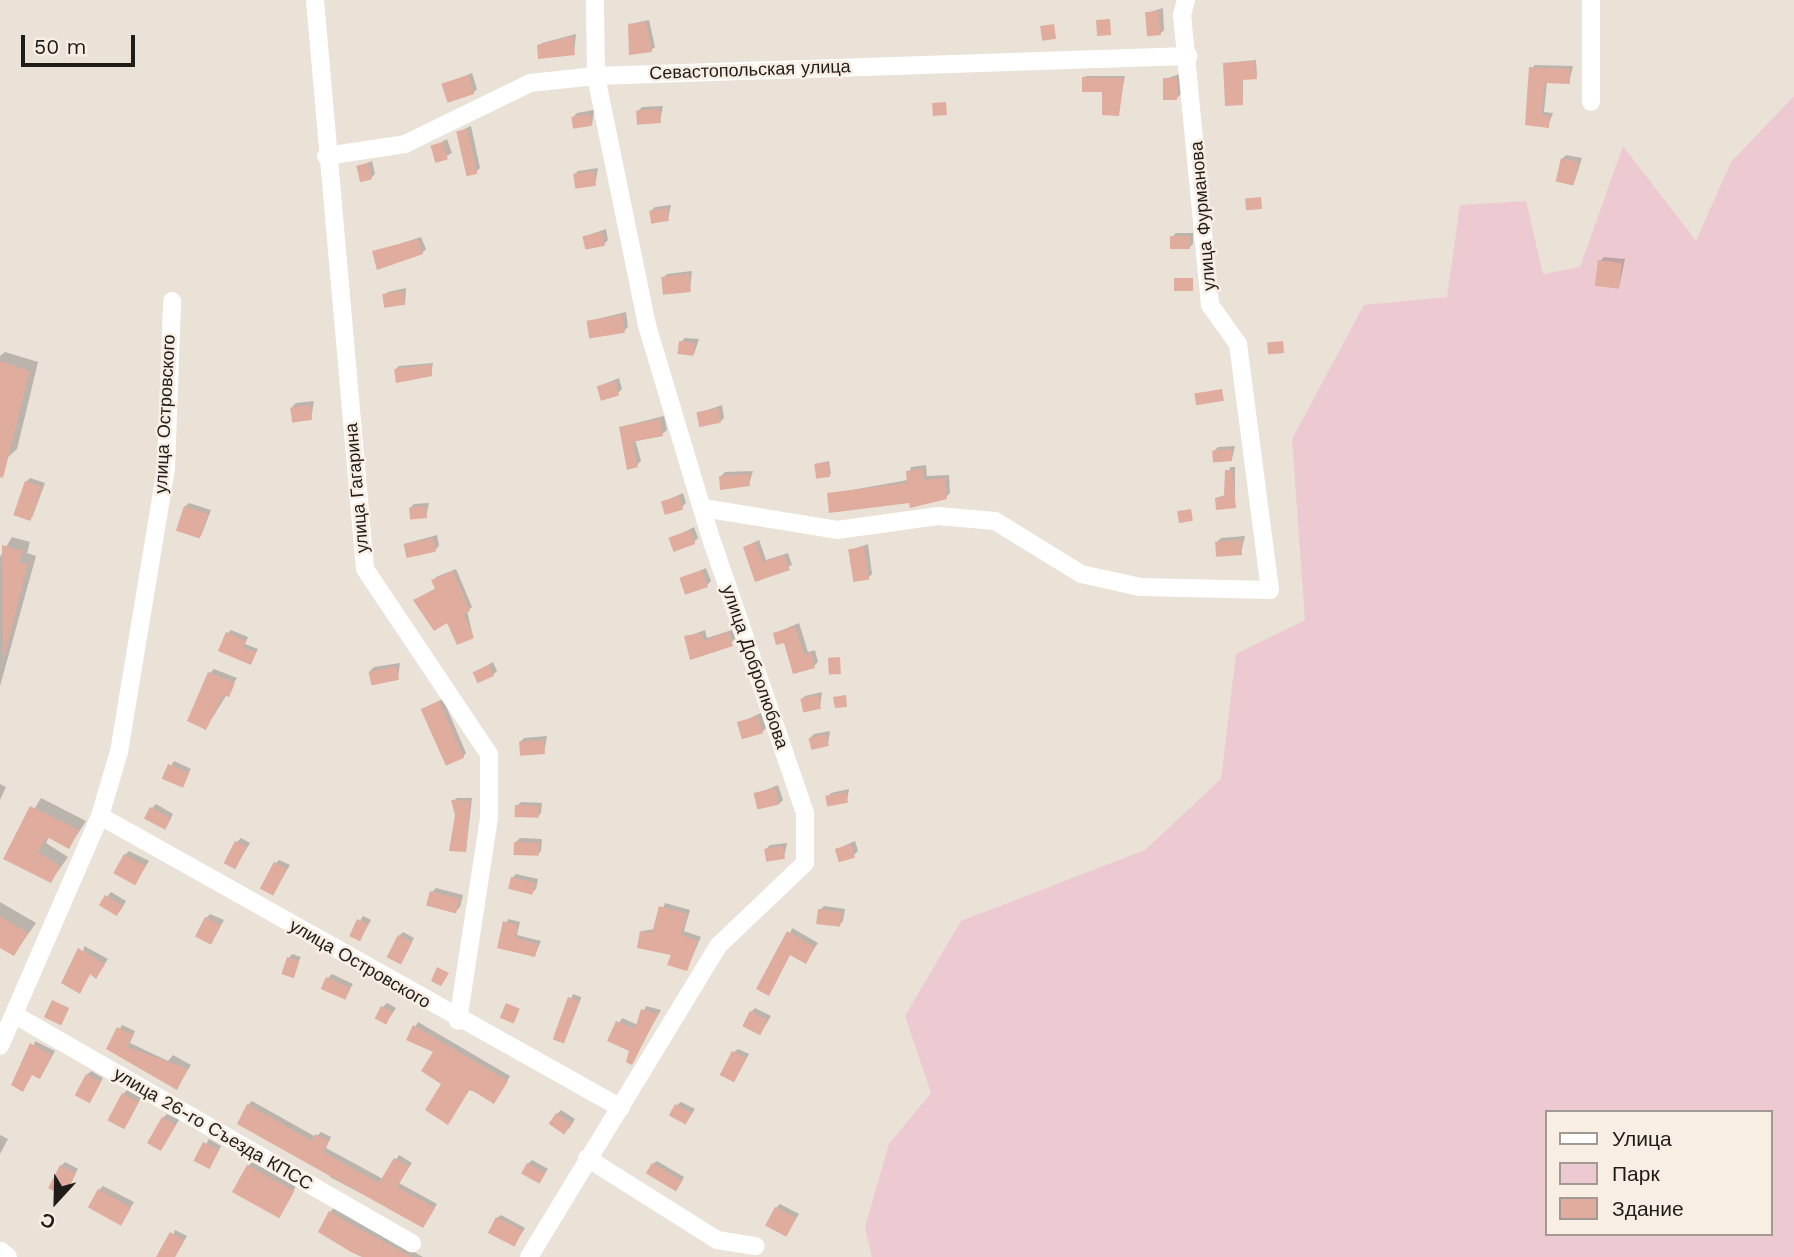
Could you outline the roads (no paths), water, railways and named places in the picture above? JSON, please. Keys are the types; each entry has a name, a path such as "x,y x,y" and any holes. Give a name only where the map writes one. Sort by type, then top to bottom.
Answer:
{"main road":[{"path":"0,1252 6,1257"}],"street":[{"name":"улица Гагарина","path":"315,0 326,156 365,569 489,754 489,818 458,1021"},
{"name":"улица Добролюбова","path":"529,1257 719,945 804,863 805,813 704,508 647,325 596,76 595,0"},
{"name":"улица Фурманова","path":"704,508 837,530 938,516 995,521 1081,574 1140,587 1270,590 1238,344 1210,305 1189,56 1182,15 1186,0"},
{"path":"1591,0 1591,102"},
{"name":"Севастопольская улица","path":"326,156 405,144 530,83 596,76 1189,56"},
{"name":"улица Островского","path":"0,1046 100,816 119,752 166,468 172,301"},
{"name":"улица Островского","path":"100,816 458,1021 621,1108"},
{"name":"улица 26-го Съезда КПСС","path":"15,1015 412,1243"},
{"path":"587,1158 717,1240 756,1246"}]}
